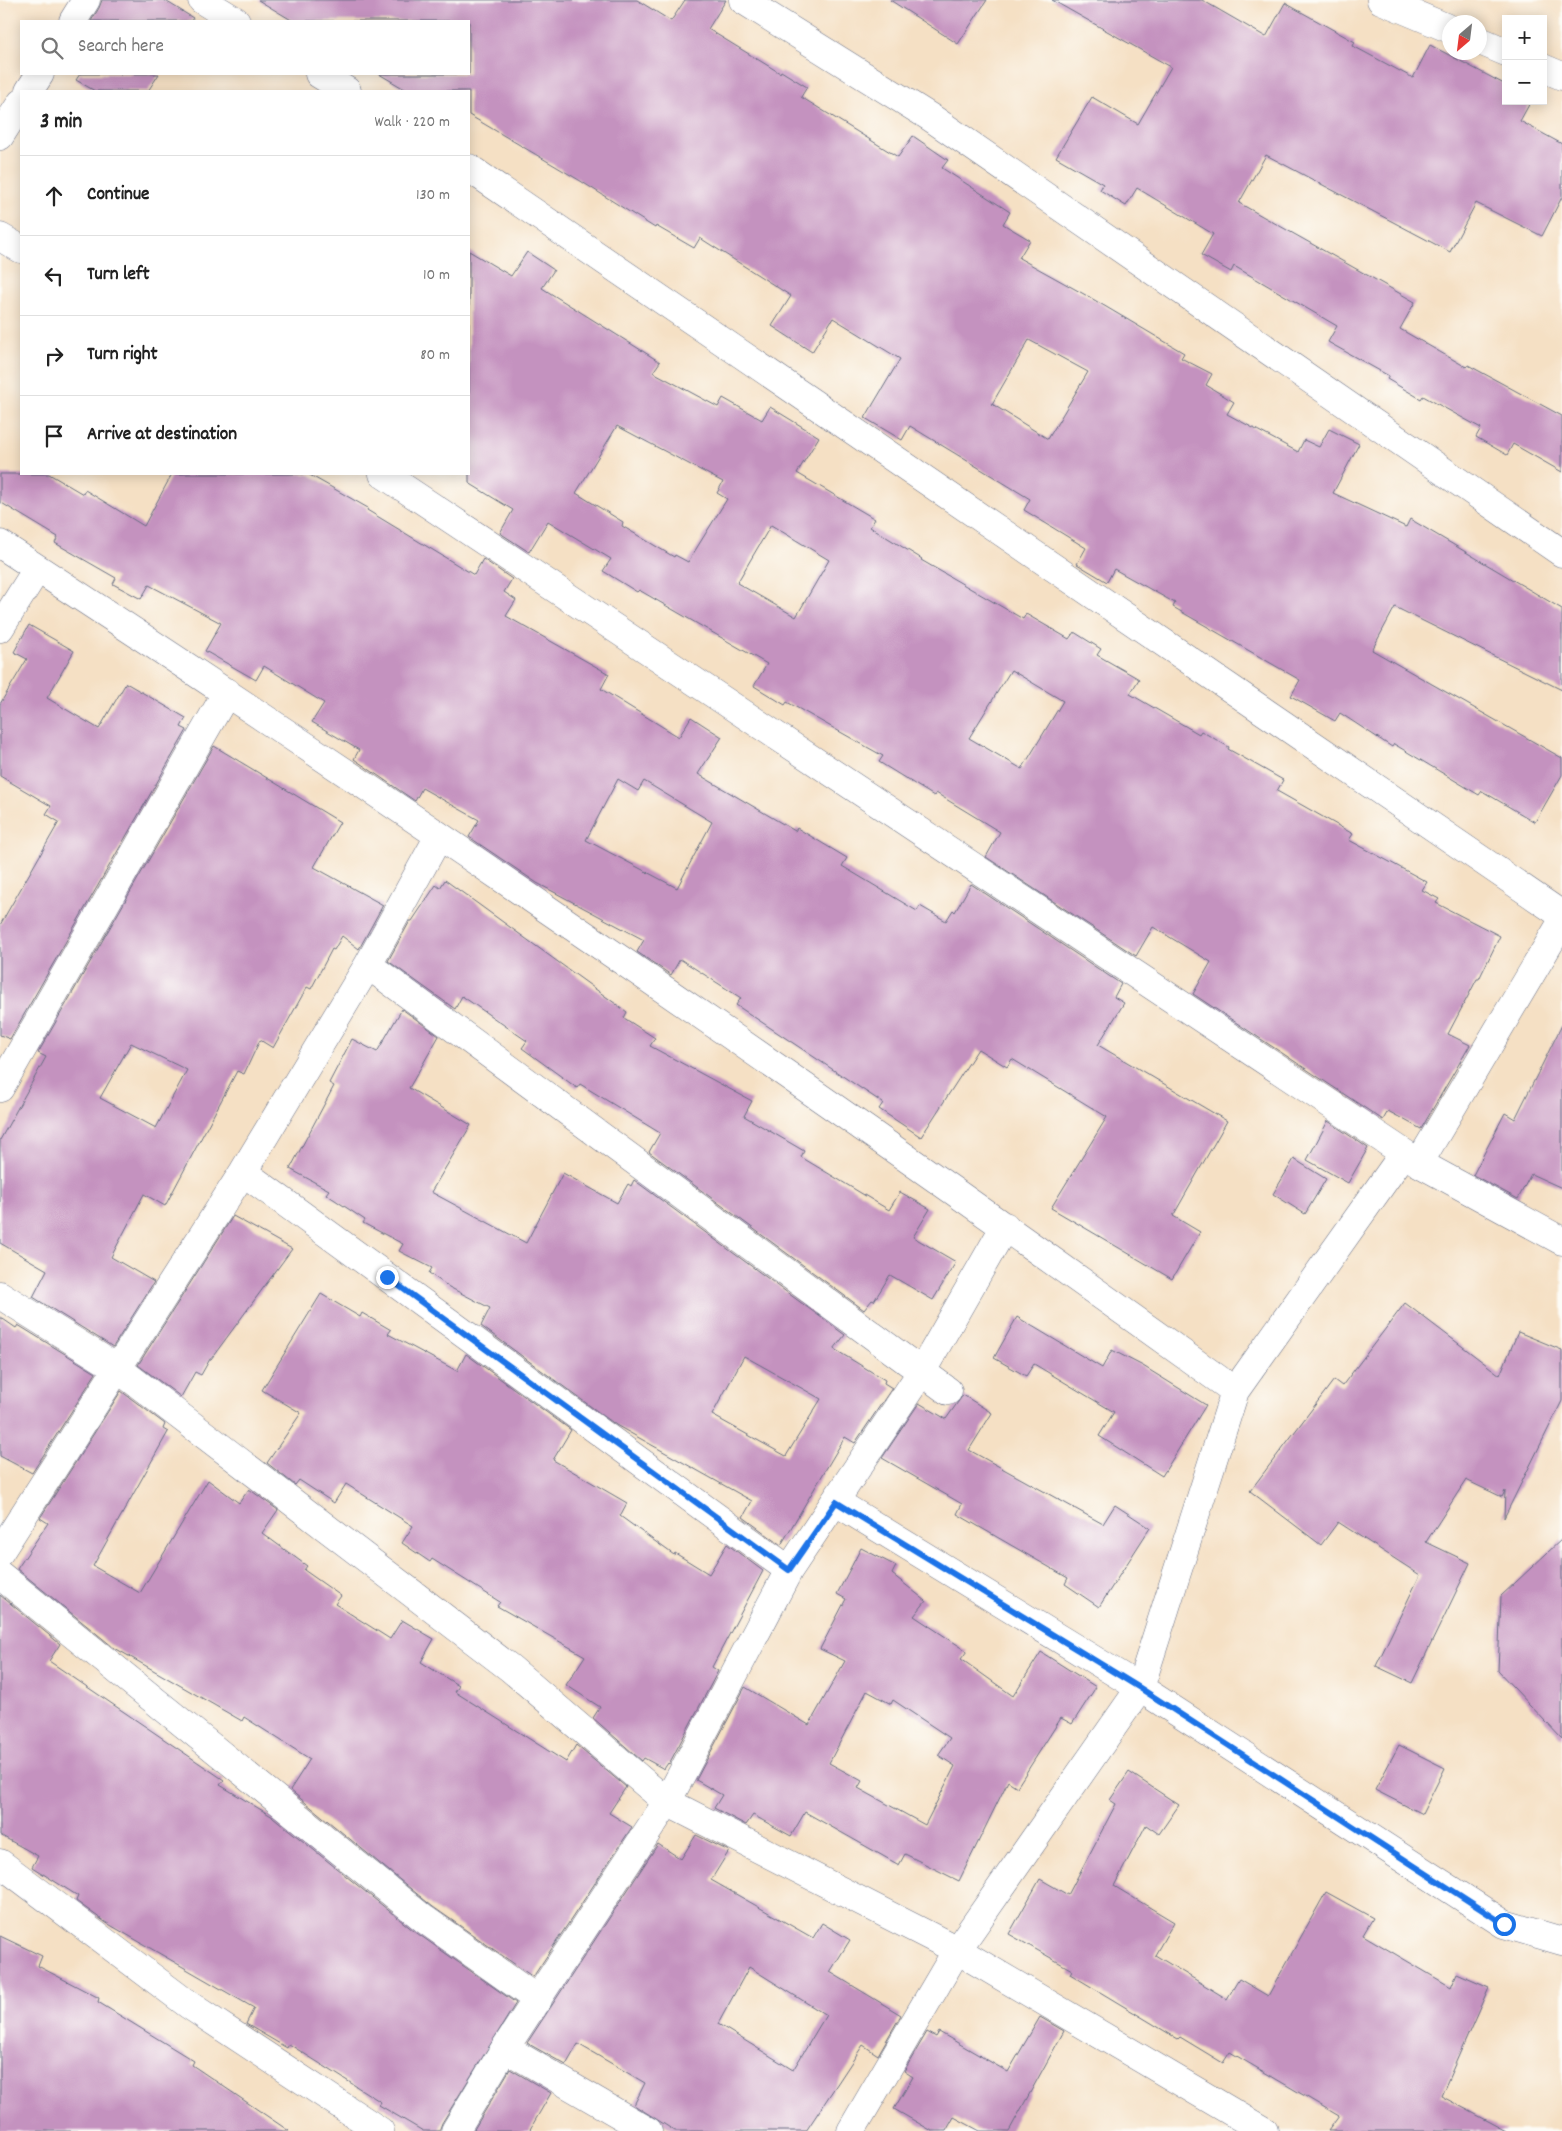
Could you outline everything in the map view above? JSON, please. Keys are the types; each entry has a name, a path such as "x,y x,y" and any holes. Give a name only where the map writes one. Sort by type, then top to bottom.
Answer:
{"street":[{"path":"74,20 86,0"},
{"path":"202,0 234,20"},
{"path":"743,0 933,118 1562,554"},
{"path":"1381,0 1442,26"},
{"path":"1487,44 1502,50"},
{"path":"1547,70 1562,76"},
{"path":"29,90 39,75"},
{"path":"321,75 345,90"},
{"path":"0,136 20,105"},
{"path":"470,169 1562,915"},
{"path":"0,237 20,249"},
{"path":"385,475 1411,1158 1562,1241"},
{"path":"0,544 227,692 439,836 1005,1226 1235,1391"},
{"path":"0,628 38,569"},
{"path":"0,1088 227,692"},
{"path":"0,1552 243,1172 368,965 439,836"},
{"path":"851,2131 957,1950 1140,1688 1235,1391 1411,1158 1562,922"},
{"path":"368,965 948,1391"},
{"path":"243,1172 789,1570"},
{"path":"455,2131 505,2048 667,1802 789,1570 922,1371 1005,1226"},
{"path":"0,1295 117,1368 510,1668 667,1802 957,1950 1264,2131"},
{"path":"836,1502 1140,1688 1504,1924 1562,1941"},
{"path":"0,1575 424,1919 538,2000"},
{"path":"0,1863 189,2005 380,2131"},
{"path":"505,2048 648,2131"}],"building":[{"path":"102,0 164,0 193,18 192,20 92,20"},
{"path":"258,0 637,0 671,21 685,0 726,0 708,29 780,73 781,71 807,87 801,97 898,157 913,136 948,160 942,168 1010,212 1003,224 1030,240 1019,258 1184,353 1181,358 1212,374 1206,385 1234,402 1227,414 1298,452 1304,440 1319,447 1329,429 1359,444 1333,493 1406,527 1410,519 1562,609 1562,690 1395,607 1372,650 1562,758 1562,775 1535,822 1482,791 1479,795 1394,744 1392,747 1340,713 1335,721 1291,696 1300,680 1173,607 1175,603 1114,569 1107,582 1077,564 1086,548 1024,510 1030,499 910,426 902,440 865,418 900,359 833,318 812,352 772,326 791,296 700,238 694,248 656,226 655,228 579,180 470,116 470,90 406,90 381,75 470,75 470,20 291,20","holes":["1029,340 1088,372 1048,439 992,404"]},
{"path":"890,0 987,0 958,44"},
{"path":"1052,0 1202,0 1266,37 1285,3 1355,42 1353,46 1413,78 1430,45 1442,51 1442,60 1458,60 1502,83 1502,105 1529,105 1520,121 1562,144 1562,197 1542,236 1476,203 1450,252 1266,155 1239,203 1415,302 1400,329 1466,367 1468,365 1562,416 1562,472 1513,444 1507,455 1476,437 1481,428 1423,396 1421,399 1387,379 1389,376 1328,342 1337,326 1234,266 1231,272 1201,255 1213,234 1137,188 1126,206 1100,190 1103,184 1056,157 1092,97 1138,124 1171,67"},
{"path":"79,75 158,75 149,90 93,90 76,80"},
{"path":"470,252 511,276 527,252 554,270 542,288 660,362 653,372 718,407 723,398 762,420 770,407 819,437 797,473 875,519 870,527 921,560 1023,619 1026,614 1069,639 1074,632 1101,649 1097,655 1139,679 1130,694 1199,734 1201,731 1229,747 1228,749 1283,780 1277,791 1353,834 1349,840 1427,882 1422,890 1439,899 1436,903 1500,936 1479,979 1477,979 1448,1034 1470,1045 1421,1129 1388,1111 1383,1120 1193,994 1211,962 1153,927 1136,956 986,857 1000,832 936,793 934,796 879,762 883,756 787,702 785,705 754,686 767,664 603,571 611,559 548,521 529,552 500,533 513,510 469,483","holes":["617,426 723,482 717,493 727,499 688,562 675,555 674,557 622,526 623,522 576,493","771,525 829,560 796,617 737,583","1011,670 1063,701 1022,769 969,738"]},
{"path":"0,474 51,475 83,494 85,490 144,526 171,475 310,475 368,508 367,510 474,575 483,559 512,579 504,592 516,600 506,616 609,674 601,689 679,737 691,717 722,737 698,774 795,831 797,828 847,858 842,866 917,911 920,906 946,921 953,910 955,912 971,884 1121,984 1114,997 1124,1003 1098,1045 1227,1121 1173,1216 1200,1232 1172,1279 1051,1208 1107,1117 1012,1059 1007,1067 978,1049 921,1137 879,1109 883,1103 736,1005 741,998 680,959 671,975 637,952 644,940 537,883 469,837 479,820 422,788 415,801 354,759 359,750 312,722 324,703 264,666 256,680 205,651 221,623 149,585 141,599 113,584 116,578 55,543 58,537 0,502","holes":["618,779 638,791 644,781 712,822 677,888 586,840"]},
{"path":"29,625 74,651 47,698 99,729 126,683 186,718 181,727 187,730 10,1039 0,1035 0,925 59,822 46,814 51,806 0,776 0,704 27,659 14,652"},
{"path":"214,746 340,822 314,867 383,905 359,949 342,936 334,950 332,949 311,989 307,987 273,1048 260,1040 244,1074 237,1071 165,1206 144,1194 111,1257 154,1282 113,1347 33,1297 47,1270 0,1243 0,1140 46,1057 38,1053","holes":["131,1043 187,1070 156,1128 100,1098"]},
{"path":"445,880 627,1012 624,1018 655,1038 650,1046 752,1101 744,1116 804,1151 801,1157 889,1210 900,1192 930,1209 913,1237 956,1262 933,1300 890,1275 874,1301 872,1300 864,1310 649,1152 660,1133 580,1084 577,1088 522,1048 527,1041 462,996 455,1009 388,961 410,921 412,921 436,885 440,888"},
{"path":"402,1009 439,1036 409,1088 471,1125 431,1192 526,1243 563,1173 617,1203 628,1184 631,1186 634,1180 845,1335 834,1349 885,1380 884,1383 892,1388 855,1443 845,1437 781,1545 743,1517 752,1501 616,1425 481,1326 490,1308 449,1287 429,1273 432,1268 399,1251 403,1244 363,1223 365,1220 326,1194 329,1190 290,1169 334,1086 329,1083 352,1039 377,1052","holes":["744,1356 821,1399 786,1456 712,1415"]},
{"path":"1562,1025 1562,1188 1531,1174 1518,1199 1473,1175 1505,1113 1515,1119"},
{"path":"1328,1121 1368,1148 1348,1183 1307,1160"},
{"path":"1294,1159 1326,1179 1305,1214 1273,1194"},
{"path":"233,1216 292,1249 210,1359 201,1375 195,1372 181,1397 138,1365"},
{"path":"321,1294 360,1317 362,1313 391,1330 388,1334 457,1371 466,1354 571,1430 553,1460 627,1503 620,1516 674,1555 675,1553 709,1574 727,1544 763,1571 712,1667 718,1671 669,1764 664,1769 644,1758 642,1761 593,1718 600,1707 566,1685 585,1656 497,1606 500,1602 432,1559 430,1562 402,1543 413,1526 346,1484 334,1503 299,1480 295,1485 267,1463 301,1413 262,1390"},
{"path":"1405,1303 1500,1375 1518,1332 1562,1350 1562,1401 1504,1518 1505,1491 1502,1497 1466,1480 1426,1542 1470,1563 1412,1683 1376,1666 1420,1575 1338,1522 1321,1545 1250,1491 1334,1380 1342,1386"},
{"path":"0,1317 16,1328 18,1325 96,1373 32,1473 0,1456"},
{"path":"1017,1317 1102,1368 1112,1350 1143,1366 1206,1405 1162,1476 1099,1436 1114,1412 1034,1364 1026,1376 994,1358"},
{"path":"121,1391 165,1424 163,1429 168,1432 93,1566 140,1593 208,1480 239,1503 249,1489 278,1510 262,1533 307,1566 304,1570 341,1596 335,1604 390,1639 402,1620 434,1639 421,1662 459,1686 455,1692 566,1762 576,1745 626,1787 609,1813 632,1827 533,1977 433,1907 290,1790 310,1759 244,1717 242,1721 113,1647 17,1569 48,1523 40,1518"},
{"path":"963,1395 992,1413 969,1450 1103,1524 1115,1505 1150,1528 1099,1607 1065,1584 1068,1578 957,1514 962,1504 882,1458 919,1403 946,1419"},
{"path":"1562,1539 1562,1739 1498,1671 1501,1596"},
{"path":"861,1548 896,1566 892,1574 926,1601 914,1616 967,1651 961,1659 1013,1696 1041,1652 1096,1687 1072,1724 1061,1718 1017,1787 1008,1781 959,1881 905,1854 899,1865 805,1812 791,1836 753,1815 746,1825 714,1808 722,1795 696,1780 745,1687 809,1725 845,1661 820,1649 846,1599 837,1594","holes":["867,1691 891,1704 893,1700 950,1738 938,1755 955,1766 925,1825 858,1788 862,1781 829,1763"]},
{"path":"0,1595 60,1644 49,1661 224,1780 220,1785 273,1817 414,1931 516,2003 442,2123 439,2131 423,2131 379,2105 381,2102 289,2044 287,2048 246,2024 254,2008 105,1922 76,1901 78,1896 32,1867 38,1856 0,1835"},
{"path":"1399,1745 1445,1768 1422,1814 1375,1790"},
{"path":"1129,1772 1179,1805 1159,1834 1146,1825 1114,1886 1174,1922 1155,1955 1227,1999 1239,1979 1268,1996 1326,1892 1373,1918 1363,1935 1451,1987 1457,1973 1489,1987 1441,2096 1507,2131 1328,2131 1339,2116 1230,2052 1223,2063 1180,2037 1178,2039 1070,1974 1072,1970 1009,1934 1040,1879 1068,1895 1116,1804 1110,1800"},
{"path":"696,1835 729,1851 711,1880 813,1938 822,1923 850,1940 830,1972 901,2015 878,2055 863,2045 806,2131 675,2131 634,2105 645,2083 578,2044 566,2065 527,2043 658,1844 681,1859","holes":["749,1967 826,2015 793,2070 718,2024"]},
{"path":"0,1936 42,1956 38,1966 99,1998 98,2002 194,2061 192,2065 289,2131 0,2131"},
{"path":"1040,2017 1064,2031 1009,2131 980,2131 954,2117 946,2131 932,2131 894,2109 913,2077 904,2071 927,2032 936,2037 939,2032 1008,2072"},
{"path":"510,2069 551,2093 529,2131 473,2131"}],"route":[{"path":"387,1277 789,1570 836,1502 1140,1688 1504,1924"}]}
